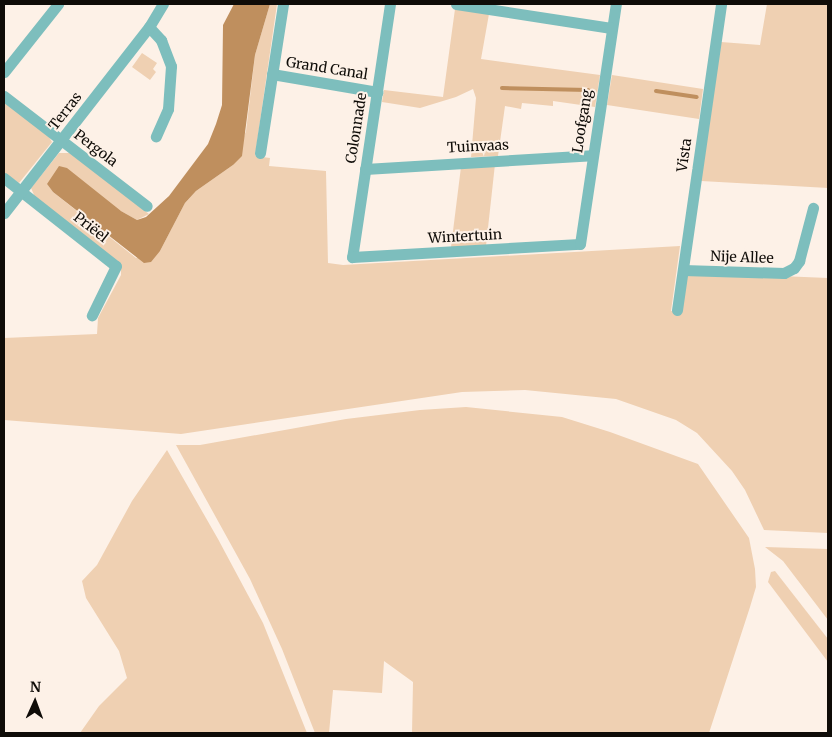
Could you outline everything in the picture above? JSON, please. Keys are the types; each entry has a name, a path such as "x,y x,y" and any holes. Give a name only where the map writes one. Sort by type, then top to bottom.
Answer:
{"street":[{"path":"4,72 58,4"},
{"name":"Terras","path":"4,213 149,27 163,4"},
{"name":"Grand Canal","path":"260,153 283,4"},
{"name":"Colonnade","path":"352,257 390,4"},
{"path":"456,4 611,28"},
{"name":"Loofgang","path":"580,244 616,4"},
{"name":"Vista","path":"677,310 721,4"},
{"path":"149,27 161,40 171,66 168,109 156,136"},
{"name":"Grand Canal","path":"272,74 377,92"},
{"name":"Pergola","path":"4,96 147,206"},
{"name":"Tuinvaas","path":"365,169 592,155"},
{"name":"Priëel","path":"4,178 116,266 92,315"},
{"name":"Nije Allee","path":"684,270 784,273 789,271 799,261 813,208"},
{"name":"Wintertuin","path":"352,257 580,244"}],"shaded area":[{"path":"234,4 270,4 255,55 242,156 233,165 196,191 185,203 160,251 151,262 144,263 53,192 47,184 59,166 67,168 121,211 137,220 146,217 169,196 208,144 216,124 222,105 223,25"},
{"path":"270,4 277,4 255,156 270,158 269,166 326,171 328,263 343,265 680,246 671,311 682,311 687,272 828,278 828,533 764,530 745,490 732,471 697,433 676,420 616,399 525,390 462,392 181,434 4,420 4,338 97,334 98,318 121,275 121,266 35,197 31,188 59,153 70,153 149,214 137,220 121,211 47,184 53,192 136,258 160,251 185,203 196,191 233,165 246,131 255,55"},
{"path":"767,4 828,4 828,188 701,181 721,42 760,45"},
{"path":"455,9 489,14 481,59 600,75 595,107 553,101 553,106 522,103 521,109 505,106 498,156 471,157 476,98 473,89 456,97 420,108 382,102 384,90 443,97"},
{"path":"142,53 157,63 153,69 156,72 150,80 132,67"},
{"path":"612,75 703,89 699,119 607,105"},
{"path":"4,101 49,137 52,142 19,183 4,173"},
{"path":"495,164 486,246 451,247 461,167"},
{"path":"466,407 562,417 610,432 698,464 749,538 755,569 756,587 709,733 412,733 413,682 384,661 382,693 333,690 329,733 315,733 282,649 250,579 176,445 200,445 346,419 420,410"},
{"path":"167,450 263,623 307,733 80,733 99,706 127,678 119,651 86,598 82,581 97,565 132,501"},
{"path":"765,547 828,549 828,620 783,561"},
{"path":"775,571 828,639 828,662 768,582 771,572"}],"waterway":[{"path":"502,88 588,90"},
{"path":"656,91 697,97"}]}
